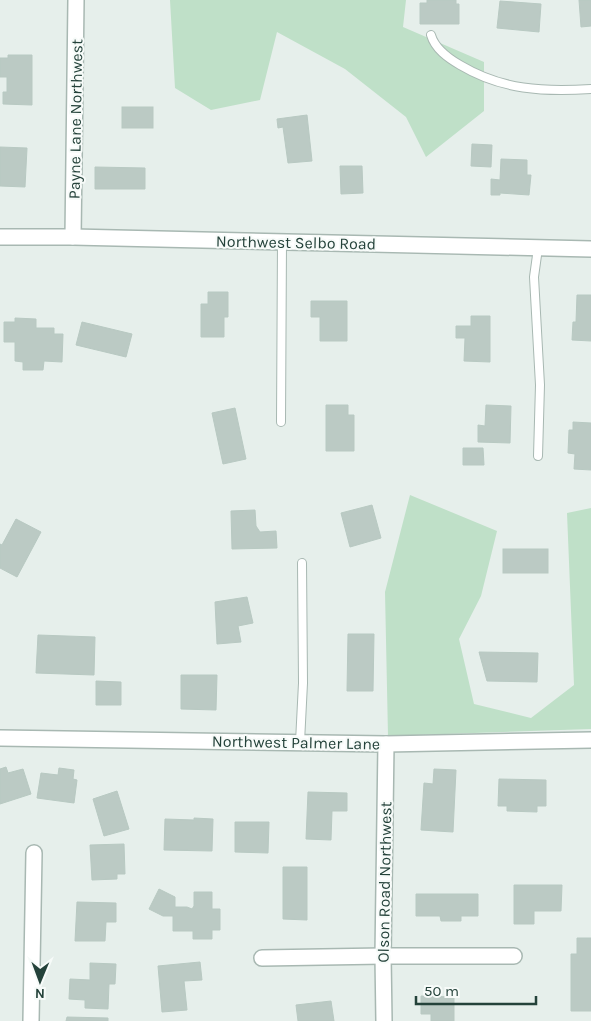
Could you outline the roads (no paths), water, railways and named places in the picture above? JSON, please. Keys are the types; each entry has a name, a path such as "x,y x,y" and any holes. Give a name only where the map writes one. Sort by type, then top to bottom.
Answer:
{"street":[{"name":"Payne Lane Northwest","path":"73,237 76,0"},
{"name":"Northwest Selbo Road","path":"0,237 591,249"},
{"name":"Northwest Palmer Lane","path":"0,738 386,744 591,740"},
{"name":"Olson Road Northwest","path":"384,1021 386,744"},
{"path":"31,1021 34,853"},
{"path":"262,958 514,956"}],"lane":[{"path":"431,35 434,43 449,59 476,74 506,85 540,90 591,89"},
{"path":"281,422 282,242"},
{"path":"538,248 534,277 540,385 538,456"},
{"path":"300,742 303,683 302,563"}]}
